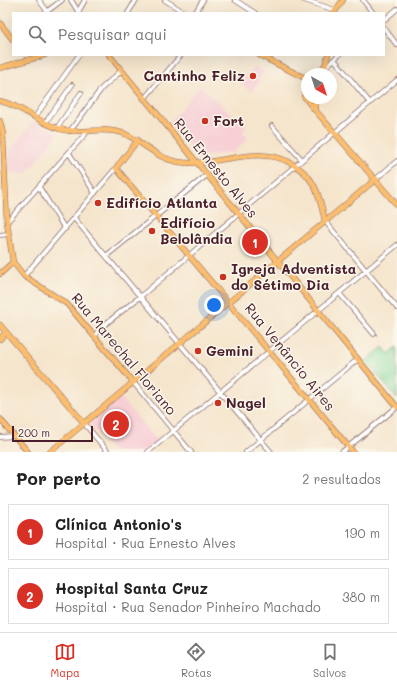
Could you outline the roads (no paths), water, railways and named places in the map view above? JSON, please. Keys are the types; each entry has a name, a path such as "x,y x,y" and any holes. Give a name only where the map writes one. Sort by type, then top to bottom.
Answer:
{"main road":[{"path":"335,11 343,0"},
{"path":"0,23 12,38"},
{"path":"0,68 25,57 35,56"},
{"name":"Rua Ernesto Alves","path":"110,56 397,407"},
{"path":"261,56 301,75"},
{"path":"325,68 330,57"},
{"path":"0,101 15,104 35,117 57,128 70,131 114,131 138,140 159,155 171,161 196,162 264,155 282,158 296,166 304,173 316,188 320,196 325,221"},
{"path":"311,104 376,178 397,205"},
{"path":"315,104 317,111"},
{"name":"Rua Marechal Floriano","path":"0,121 3,134 8,234 13,262 24,276 62,299 133,382"},
{"path":"116,168 138,140"},
{"name":"Rua Venâncio Aires","path":"116,168 270,350 353,452"},
{"path":"50,452 376,178"},
{"path":"0,274 13,262"},
{"path":"0,325 84,424"},
{"path":"0,339 6,332"},
{"path":"0,419 28,452"}],"street":[{"path":"39,0 46,12 62,0"},
{"path":"72,0 79,12"},
{"path":"79,12 85,0"},
{"path":"129,12 136,0"},
{"path":"165,0 183,12"},
{"path":"196,12 203,0"},
{"path":"235,0 254,12"},
{"path":"304,0 335,11"},
{"path":"363,0 371,12"},
{"path":"385,19 397,9"},
{"path":"385,29 397,45"},
{"path":"35,117 78,56"},
{"path":"144,99 180,56"},
{"path":"330,57 370,103"},
{"path":"70,131 102,88 121,71"},
{"path":"90,332 99,329 141,296 397,80"},
{"path":"46,123 72,85"},
{"path":"57,128 81,93"},
{"path":"272,126 302,160"},
{"path":"7,222 39,188 88,131"},
{"path":"69,153 95,193"},
{"path":"376,178 397,161"},
{"path":"24,276 116,168"},
{"path":"106,256 207,175"},
{"path":"39,188 65,228"},
{"path":"74,218 271,452"},
{"path":"325,221 397,308"},
{"path":"0,235 8,234"},
{"path":"148,452 397,245"},
{"path":"339,293 374,334"},
{"path":"95,337 99,329"},
{"path":"246,452 358,359"},
{"name":"Rua Marechal Floriano","path":"133,382 191,452"},
{"path":"342,452 397,407"},
{"path":"84,424 108,452"},
{"path":"0,437 14,436"}],"place":[{"name":"Cantinho Feliz","path":"253,76"},
{"name":"Fort","path":"205,121"},
{"name":"Edifício Atlanta","path":"98,203"},
{"name":"Edifício Belolândia","path":"152,231"},
{"name":"Clínica Antonio's","path":"255,242"},
{"name":"Igreja Adventista do Sétimo Dia","path":"223,277"},
{"name":"Gemini","path":"198,351"},
{"name":"Nagel","path":"218,403"},
{"name":"Hospital Santa Cruz","path":"116,424"}]}
